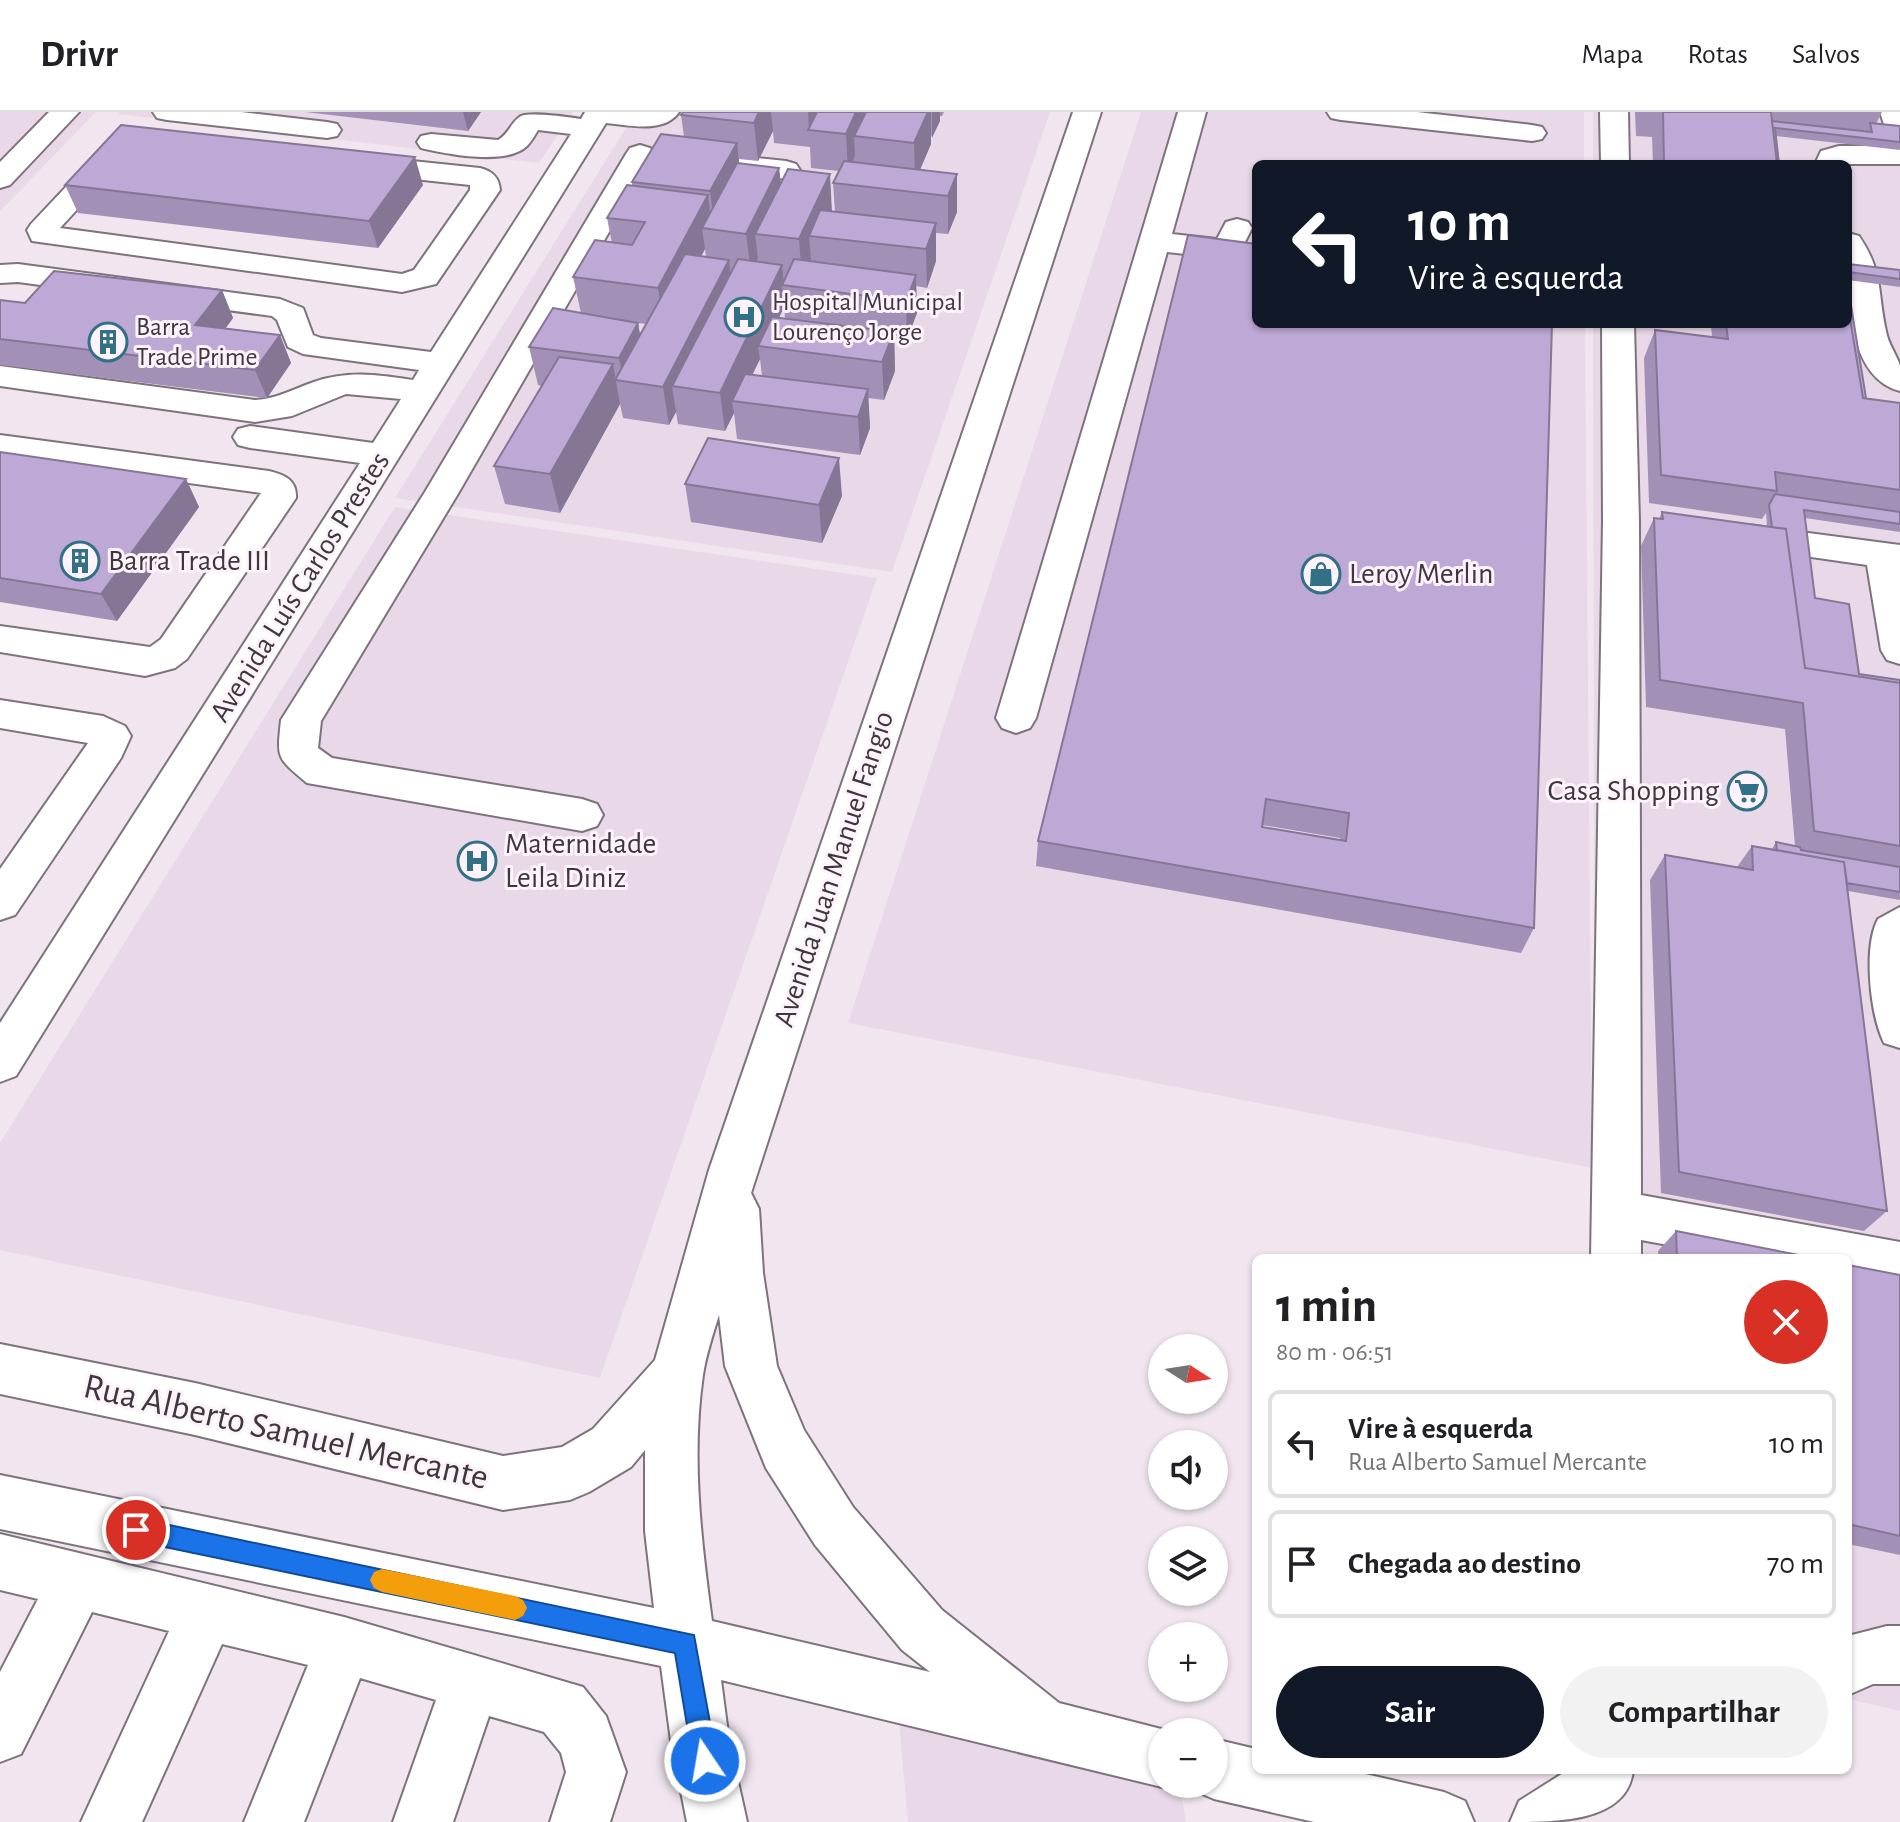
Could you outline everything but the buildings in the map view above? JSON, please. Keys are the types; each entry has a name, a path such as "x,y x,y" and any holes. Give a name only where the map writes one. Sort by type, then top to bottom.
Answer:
{"street":[{"path":"0,179 65,112"},
{"path":"167,112 352,133"},
{"path":"398,139 491,149 516,141 534,117 591,125 647,119 665,112"},
{"name":"Avenida Juan Manuel Fangio","path":"717,1822 700,1741 672,1531 672,1451 677,1374 733,1170 1087,112"},
{"path":"1016,718 1192,112"},
{"path":"1341,112 1532,123 1532,160"},
{"path":"1614,112 1615,160"},
{"path":"582,815 321,772 298,753 301,720 655,156 591,125"},
{"name":"Avenida Luís Carlos Prestes","path":"0,1062 591,125"},
{"path":"1830,160 1831,157 1898,134"},
{"path":"131,140 480,177 485,183 485,190 462,224 425,277 402,283 49,238 43,235 42,230 123,143 131,140"},
{"path":"699,161 786,170"},
{"path":"462,224 526,231"},
{"path":"1155,241 1228,248 1237,228"},
{"path":"1852,248 1858,257 1874,354 1884,370 1900,381"},
{"path":"0,274 18,273 280,308 292,315 299,340 314,347 432,378"},
{"path":"1618,328 1637,523 1616,1235 1796,1254"},
{"path":"0,376 255,411 280,409 325,389 346,384 432,378"},
{"path":"250,437 383,455"},
{"path":"0,446 269,482 279,488 278,498 241,552 174,649 162,658 145,662 0,639"},
{"path":"1714,533 1892,556 1900,650"},
{"path":"0,714 103,731 111,736 107,747 0,903"},
{"path":"1897,939 1900,1029"},
{"path":"733,1170 738,1273 751,1366 785,1449 834,1526 922,1630 1049,1731"},
{"path":"1852,1260 1900,1265"},
{"name":"Rua Alberto Samuel Mercante","path":"0,1369 195,1409 503,1483 570,1473 612,1448 677,1374"},
{"path":"0,1502 686,1643 1148,1754"},
{"path":"0,1733 92,1584 136,1530"},
{"path":"0,1562 344,1645 562,1708 585,1737 596,1772 580,1822"},
{"path":"111,1822 208,1610"},
{"path":"274,1822 344,1645"},
{"path":"1852,1663 1887,1653 1900,1655"},
{"path":"423,1822 472,1681"},
{"path":"1228,1772 1444,1822"},
{"path":"1540,1822 1614,1774"}],"shaded area":[{"path":"0,112 96,112 0,211"},
{"path":"573,112 539,163 117,114"},
{"name":"Hospital Municipal Lourenço Jorge","path":"636,112 1050,112 892,572 395,498"},
{"path":"1141,112 1584,112 1584,160 1252,160 1252,328 1585,328 1592,1168 848,1023"},
{"name":"Casa Shopping","path":"1593,112 1900,112 1900,1711 1852,1700 1852,1254 1595,1254 1593,328 1852,328 1852,160 1593,160"},
{"name":"Maternidade Leila Diniz","path":"395,507 877,578 600,1378 0,1250 0,1143"},
{"path":"898,1712 1148,1780 1148,1798 1182,1798 1186,1822 908,1822"}],"slow traffic":[{"path":"382,1580 515,1608"}],"place":[{"name":"Hospital Municipal Lourenço Jorge","path":"744,317"},
{"name":"Barra Trade Prime","path":"108,342"},
{"name":"Barra Trade III","path":"80,561"},
{"name":"Leroy Merlin","path":"1321,574"},
{"name":"Casa Shopping","path":"1747,791"},
{"name":"Maternidade Leila Diniz","path":"477,861"}],"route":[{"path":"136,1530 686,1643 705,1761"}]}
